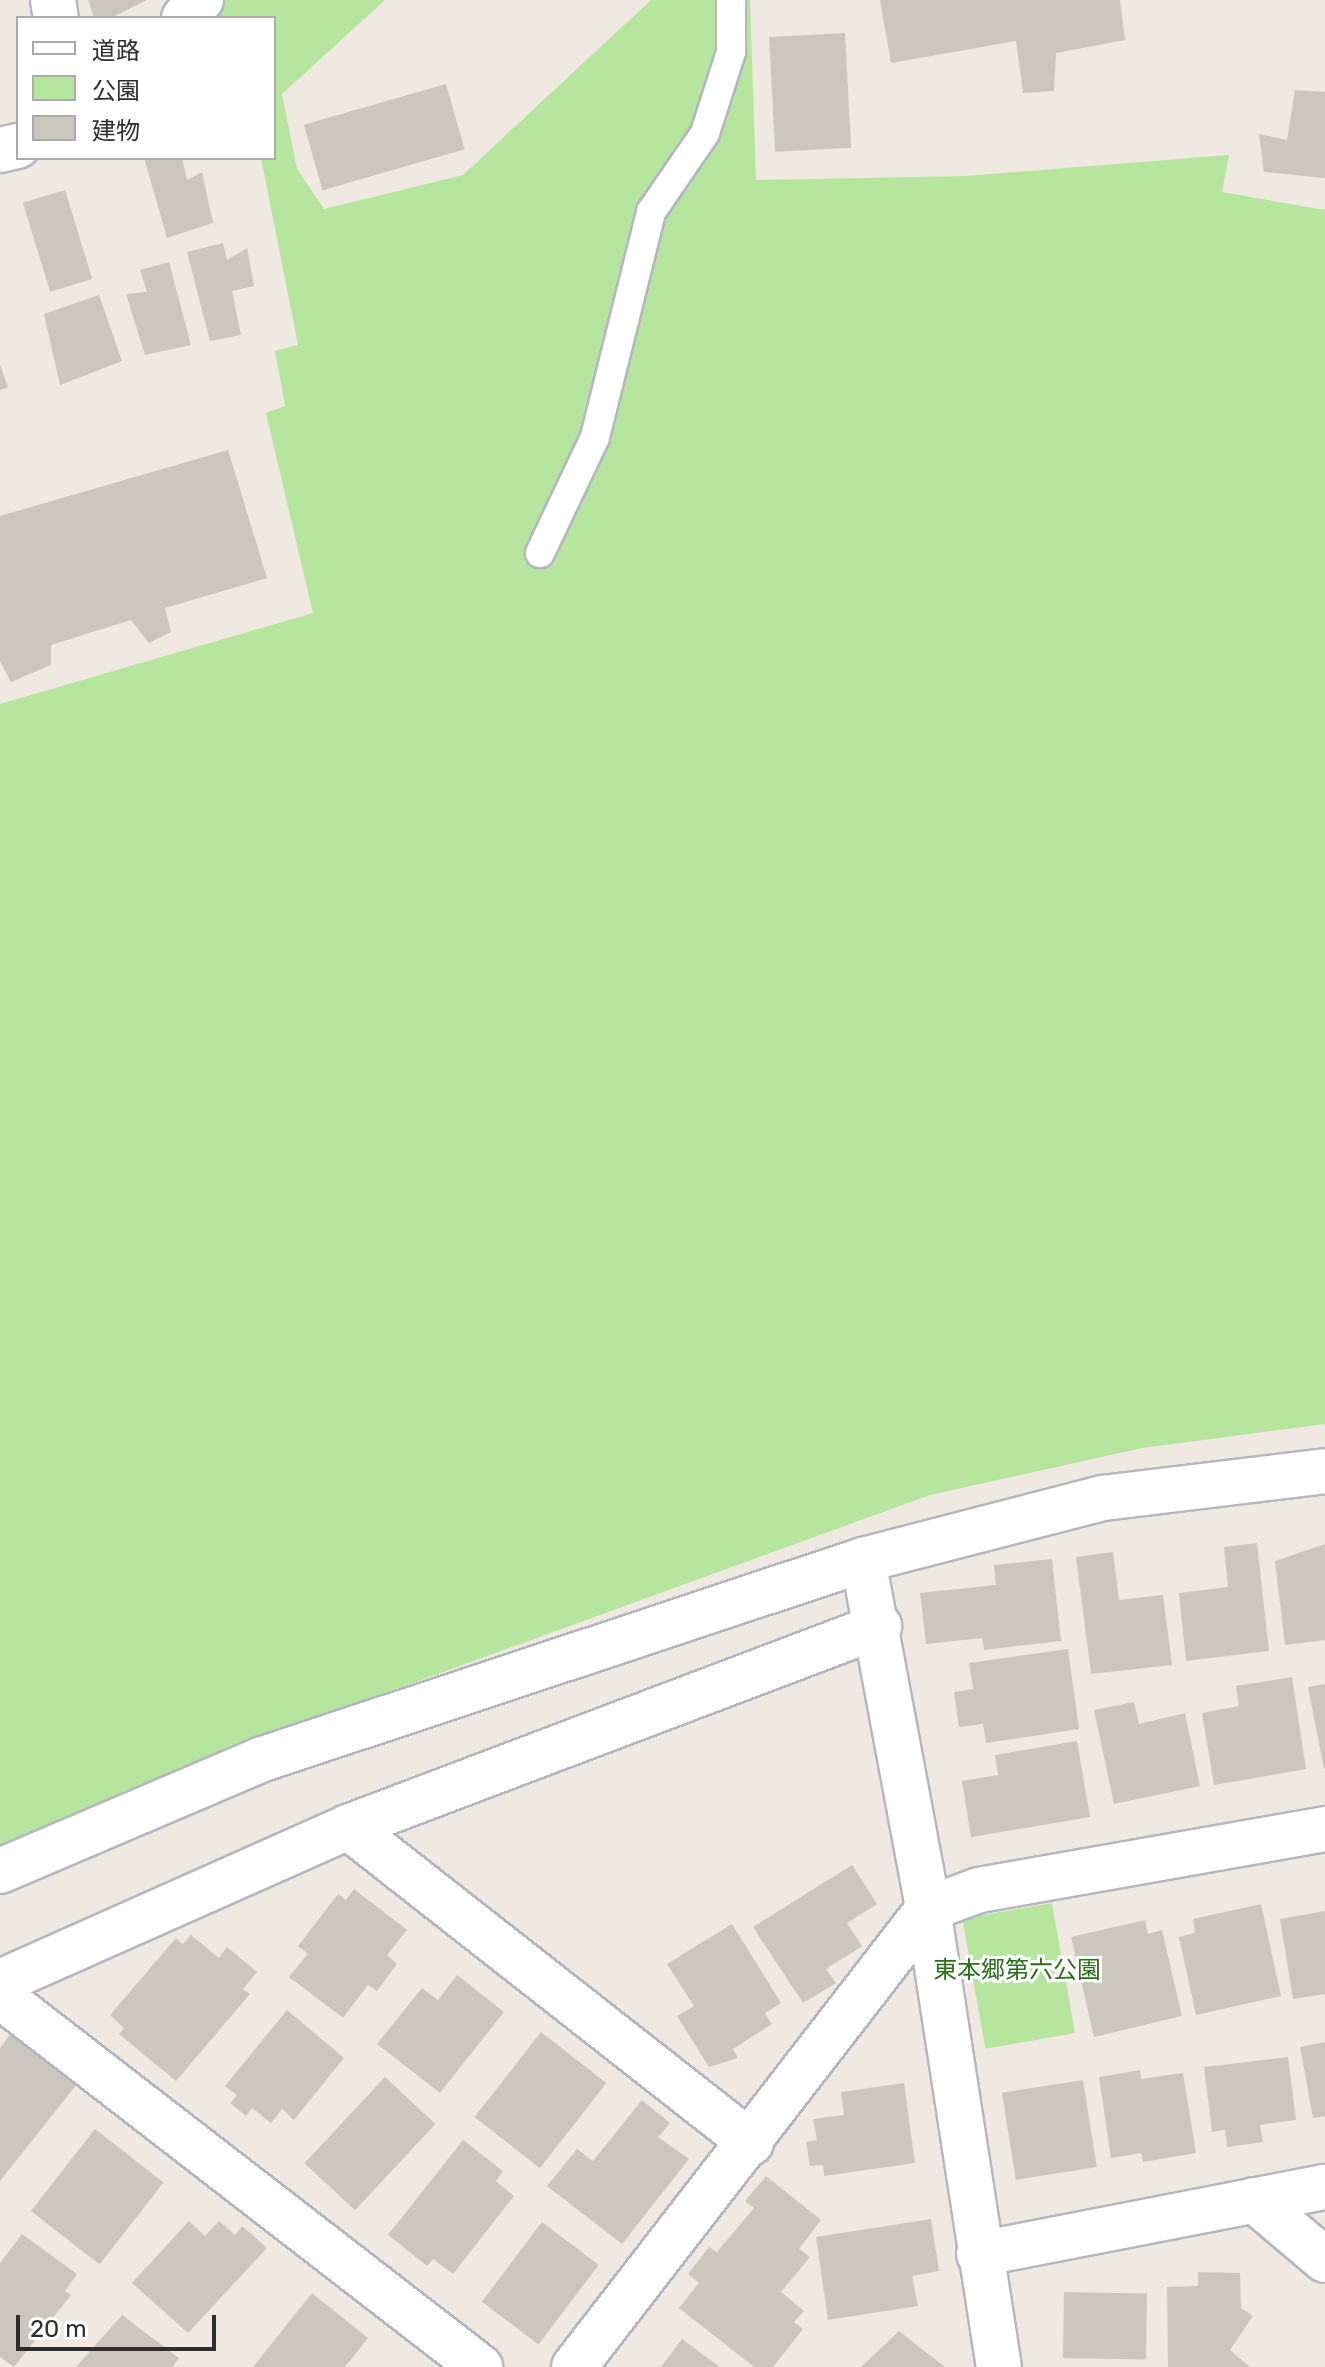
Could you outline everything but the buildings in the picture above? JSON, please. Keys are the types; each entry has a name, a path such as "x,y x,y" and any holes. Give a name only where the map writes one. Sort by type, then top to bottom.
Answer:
{"street":[{"path":"186,16 201,0"},
{"path":"0,1871 263,1759 863,1560 1103,1498 1325,1471"},
{"path":"863,1560 879,1626 928,1909 979,2254 999,2367"},
{"path":"0,1982 348,1827 879,1626"},
{"path":"348,1827 751,2143"},
{"path":"574,2367 751,2143 928,1909 979,1890 1325,1829"},
{"path":"0,1996 480,2367"},
{"path":"979,2254 1325,2187"},
{"path":"1254,2200 1325,2260"}],"lane":[{"path":"540,553 595,437 651,212 705,133 731,52 731,0"}],"green space":[{"path":"225,0 385,0 282,94 297,169 324,209 463,175 651,0 750,0 756,180 965,176 1229,155 1222,192 1325,210 1325,1424 1142,1448 930,1495 226,1751 0,1847 0,704 313,613 266,413 285,406 275,351 298,345 261,160 276,160 276,16 208,16"},
{"name":"東本郷第六公園","path":"1052,1903 1075,2033 985,2049 962,1919"}]}
